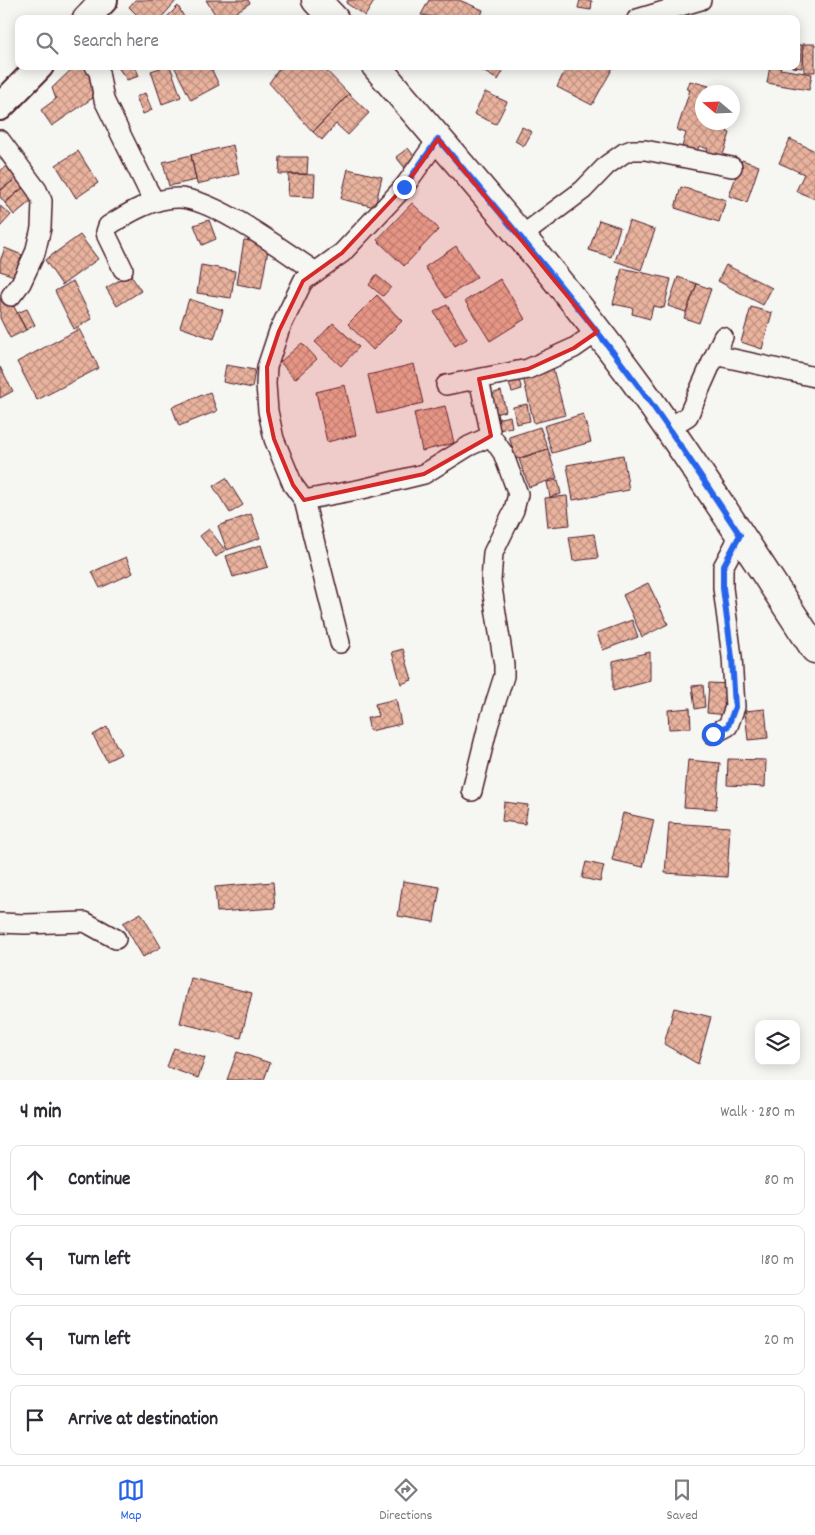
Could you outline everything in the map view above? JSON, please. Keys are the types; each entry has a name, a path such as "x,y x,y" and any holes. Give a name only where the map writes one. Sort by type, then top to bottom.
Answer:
{"main road":[{"path":"90,15 104,0"},
{"path":"316,0 330,15"},
{"path":"0,107 36,70"},
{"path":"379,70 597,332 669,428 815,649"}],"street":[{"path":"648,15 679,3 701,0"},
{"path":"98,70 104,100 155,202"},
{"path":"340,643 304,500 292,485 274,439 268,411 267,367 279,331 302,281 342,254 404,187 438,139"},
{"path":"0,140 37,190 42,201 41,228 35,253 21,283 11,296"},
{"path":"520,237 583,190 607,165 624,153 632,150 645,150 732,167"},
{"path":"123,269 107,236 108,226 120,218 155,202 181,198 196,201 216,209 246,225 316,272"},
{"path":"446,385 528,370 574,348 597,332"},
{"path":"669,428 688,416 723,337"},
{"path":"715,356 815,377"},
{"path":"472,791 488,726 504,676 491,581 493,553 514,510 518,494 504,454 491,436 479,379"},
{"path":"304,500 362,489 424,474 469,446 491,436"},
{"path":"713,734 728,726 735,707 732,658 723,588 723,567 740,535"},
{"path":"0,923 85,922 116,939"}],"highlighted area":[{"path":"438,139 597,332 574,348 528,369 479,379 491,436 424,474 304,500 293,485 274,439 268,411 267,367 279,331 303,281 342,253 404,187"}],"building":[{"path":"135,0 176,1 164,15 137,15 129,7"},
{"path":"206,0 248,0 250,3 231,15 215,15"},
{"path":"348,0 375,0 366,15 346,3"},
{"path":"429,0 459,0 483,10 481,15 421,15"},
{"path":"580,0 592,1 591,10 578,8"},
{"path":"178,6 183,15 169,15"},
{"path":"803,44 815,44 815,72 804,72"},
{"path":"800,45 802,45 802,68 800,68"},
{"path":"71,70 91,70 100,93 52,126 41,110 56,99 52,88"},
{"path":"120,70 137,70 139,76 127,80"},
{"path":"171,70 181,97 162,104 151,71"},
{"path":"176,70 212,70 219,85 191,100"},
{"path":"278,70 326,70 349,94 313,132 269,83"},
{"path":"481,70 504,70 498,80"},
{"path":"565,70 612,70 592,105 557,87"},
{"path":"769,70 786,70 812,74 809,90 767,83"},
{"path":"690,81 705,85 695,85 695,130 728,130 727,132 730,133 722,158 706,153 708,149 699,146 697,152 682,147 686,133 677,130 690,90 687,90"},
{"path":"485,92 507,102 496,124 474,114"},
{"path":"145,93 152,110 143,114 136,97"},
{"path":"349,94 369,113 348,135 336,124 322,140 313,132"},
{"path":"522,127 532,132 524,146 515,141"},
{"path":"790,139 815,151 815,199 796,191 804,174 779,163"},
{"path":"233,145 239,174 197,184 191,155"},
{"path":"408,148 416,159 405,168 396,157"},
{"path":"78,151 98,183 76,198 56,165"},
{"path":"191,155 196,180 169,186 163,162"},
{"path":"280,157 308,157 307,174 279,174"},
{"path":"742,160 759,166 747,202 729,196"},
{"path":"10,163 20,175 0,191 0,171"},
{"path":"348,169 382,177 375,207 341,199"},
{"path":"289,174 315,175 314,197 288,196"},
{"path":"20,175 27,184 5,203 0,197 0,191"},
{"path":"27,184 37,196 14,215 5,203"},
{"path":"681,187 726,200 719,222 675,208"},
{"path":"412,203 439,229 404,266 377,240"},
{"path":"0,206 11,215 0,227"},
{"path":"209,220 216,239 202,245 194,225"},
{"path":"599,220 620,227 611,257 589,250"},
{"path":"629,221 655,230 641,270 615,261"},
{"path":"80,235 98,259 62,285 45,260"},
{"path":"244,240 269,244 261,289 237,284"},
{"path":"456,246 477,277 446,298 425,267"},
{"path":"5,248 22,255 14,276 0,271 0,261"},
{"path":"201,265 235,271 231,298 197,293"},
{"path":"726,265 772,288 763,305 718,281"},
{"path":"622,268 671,279 664,308 653,306 650,319 632,314 633,308 613,304"},
{"path":"130,274 141,291 117,306 106,288"},
{"path":"376,275 391,287 383,296 369,285"},
{"path":"678,277 697,284 686,312 668,306"},
{"path":"500,279 525,319 490,341 465,301"},
{"path":"73,281 92,319 74,329 55,291"},
{"path":"697,284 711,289 699,323 684,318"},
{"path":"8,295 26,330 10,338 0,318 0,299"},
{"path":"377,295 402,321 373,350 348,324"},
{"path":"189,299 223,310 214,339 180,327"},
{"path":"447,305 467,339 455,346 434,312"},
{"path":"751,307 772,313 762,349 741,342"},
{"path":"27,309 35,325 26,330 17,313"},
{"path":"333,323 359,347 341,366 315,342"},
{"path":"79,329 99,368 37,400 17,362"},
{"path":"302,343 317,359 295,379 280,362"},
{"path":"414,364 423,403 377,414 368,375"},
{"path":"226,365 255,370 252,388 223,382"},
{"path":"0,367 13,391 0,398"},
{"path":"553,369 565,415 534,423 523,377"},
{"path":"517,375 522,389 512,392 507,378"},
{"path":"345,385 356,435 327,442 316,392"},
{"path":"501,391 506,411 495,414 491,394"},
{"path":"210,392 217,411 179,426 172,407"},
{"path":"527,404 530,421 516,424 513,407"},
{"path":"445,406 454,443 422,451 414,413"},
{"path":"583,414 591,442 552,453 544,426"},
{"path":"510,416 512,427 499,430 496,419"},
{"path":"540,427 548,449 516,459 509,437"},
{"path":"548,449 557,478 529,487 519,459"},
{"path":"623,455 629,490 573,500 567,465"},
{"path":"226,478 243,505 230,513 213,486"},
{"path":"558,480 561,494 550,497 547,482"},
{"path":"567,496 570,525 548,527 545,498"},
{"path":"251,514 260,538 227,550 218,526"},
{"path":"209,529 225,550 216,557 200,536"},
{"path":"594,534 598,558 573,561 569,537"},
{"path":"261,545 268,567 233,577 226,556"},
{"path":"126,557 133,573 100,588 92,572"},
{"path":"648,583 668,624 642,637 623,595"},
{"path":"632,620 638,637 603,650 597,633"},
{"path":"403,649 412,680 401,684 392,652"},
{"path":"650,652 650,681 613,691 613,661"},
{"path":"709,683 730,684 728,715 707,713"},
{"path":"703,685 705,707 695,709 692,686"},
{"path":"396,699 401,724 370,731 367,718 378,716 375,704"},
{"path":"690,708 691,728 669,729 668,710"},
{"path":"765,709 768,738 748,740 745,711"},
{"path":"107,727 121,754 107,761 93,735"},
{"path":"728,759 766,760 765,787 727,785"},
{"path":"688,760 720,763 716,809 684,807"},
{"path":"504,802 528,805 525,824 502,821"},
{"path":"623,813 654,820 643,867 612,860"},
{"path":"669,823 730,827 727,877 665,873"},
{"path":"586,862 604,866 600,882 582,878"},
{"path":"403,881 440,887 434,922 398,916"},
{"path":"273,882 275,908 217,912 215,887"},
{"path":"141,913 161,947 143,957 123,923"},
{"path":"191,978 252,993 241,1038 180,1023"},
{"path":"674,1008 711,1017 698,1064 664,1044"},
{"path":"174,1048 205,1058 198,1078 167,1067"},
{"path":"237,1052 270,1063 264,1080 227,1080"}],"route":[{"path":"404,187 438,139 544,265 636,383 669,428 740,535 723,567 723,588 732,658 735,707 728,726 713,734"}]}
